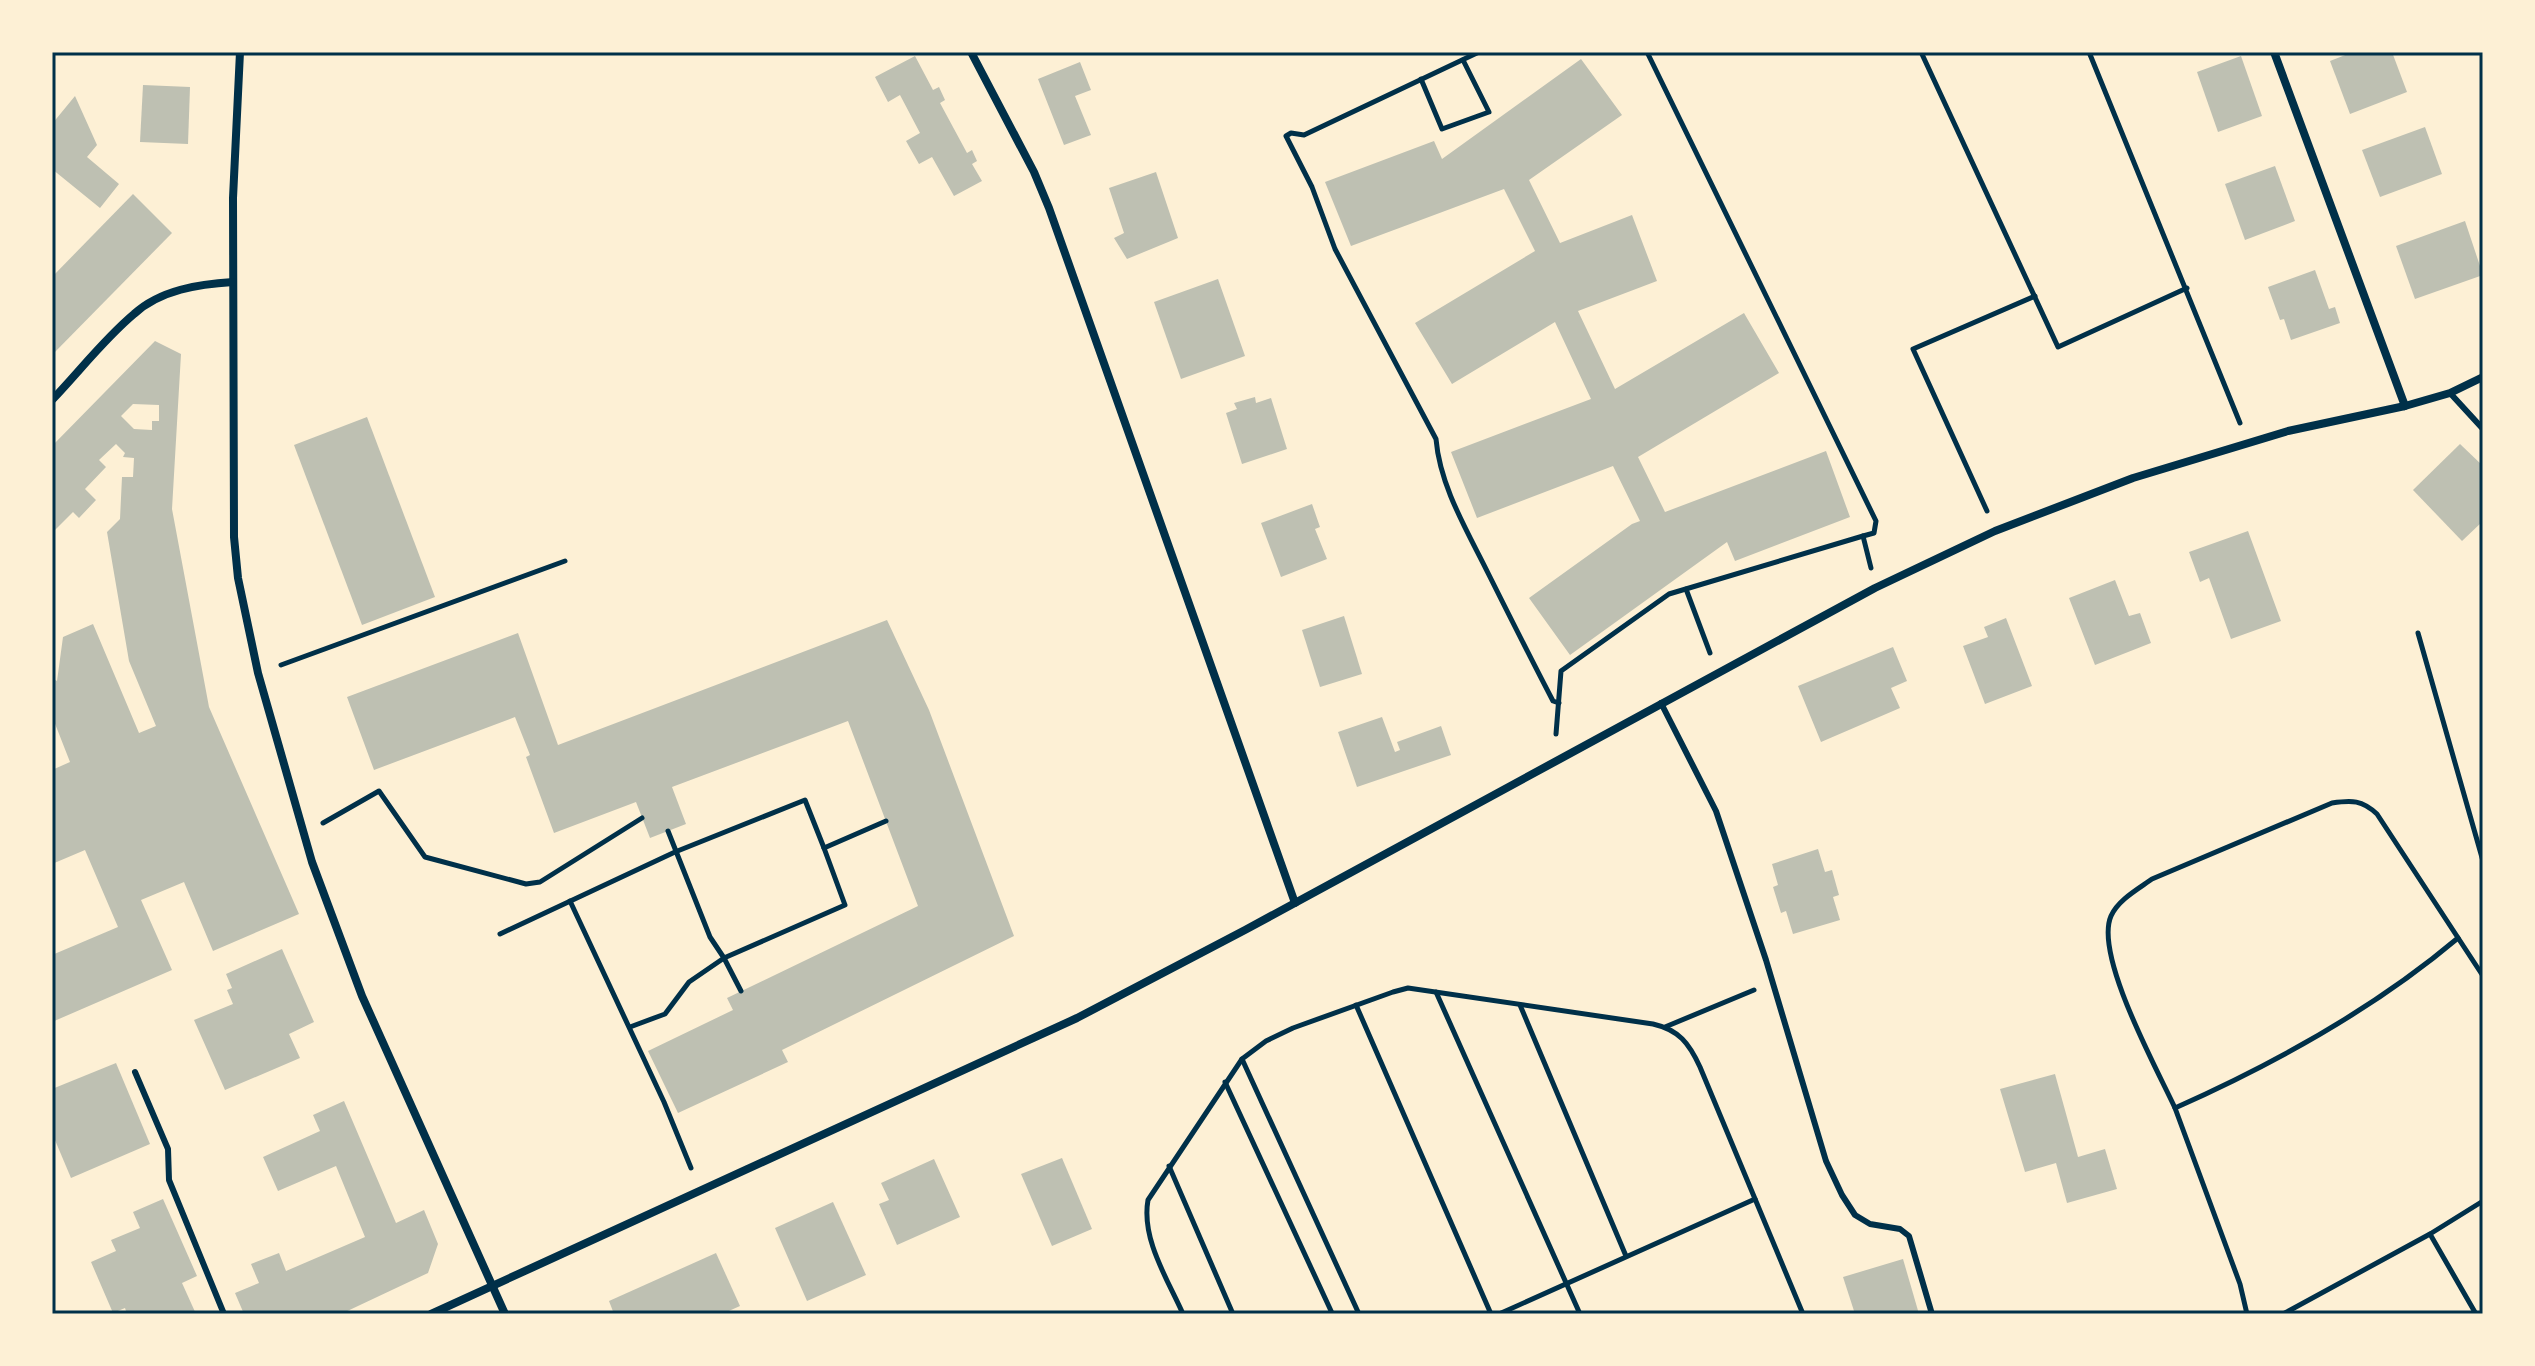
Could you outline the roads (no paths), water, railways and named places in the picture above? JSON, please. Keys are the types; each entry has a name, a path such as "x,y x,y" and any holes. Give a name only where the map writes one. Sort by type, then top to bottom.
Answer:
{"street":[{"path":"240,52 233,198 234,537 238,578 258,673 303,835 362,996 505,1314"},
{"path":"971,52 1034,172 1049,208 1295,903"},
{"path":"2274,52 2405,406"},
{"path":"52,400 135,312 168,294 199,284 233,282"},
{"path":"431,1314 1077,1018 1875,588 1995,531 2133,478 2247,443 2405,406 2450,393 2483,377"}],"lane":[{"path":"2450,393 2483,429"},
{"path":"1661,703 1716,811 1766,960 1826,1161 1855,1215 1870,1224 1900,1229 1909,1236 1932,1314"},
{"path":"135,1072 168,1149 169,1180 224,1314"}]}
